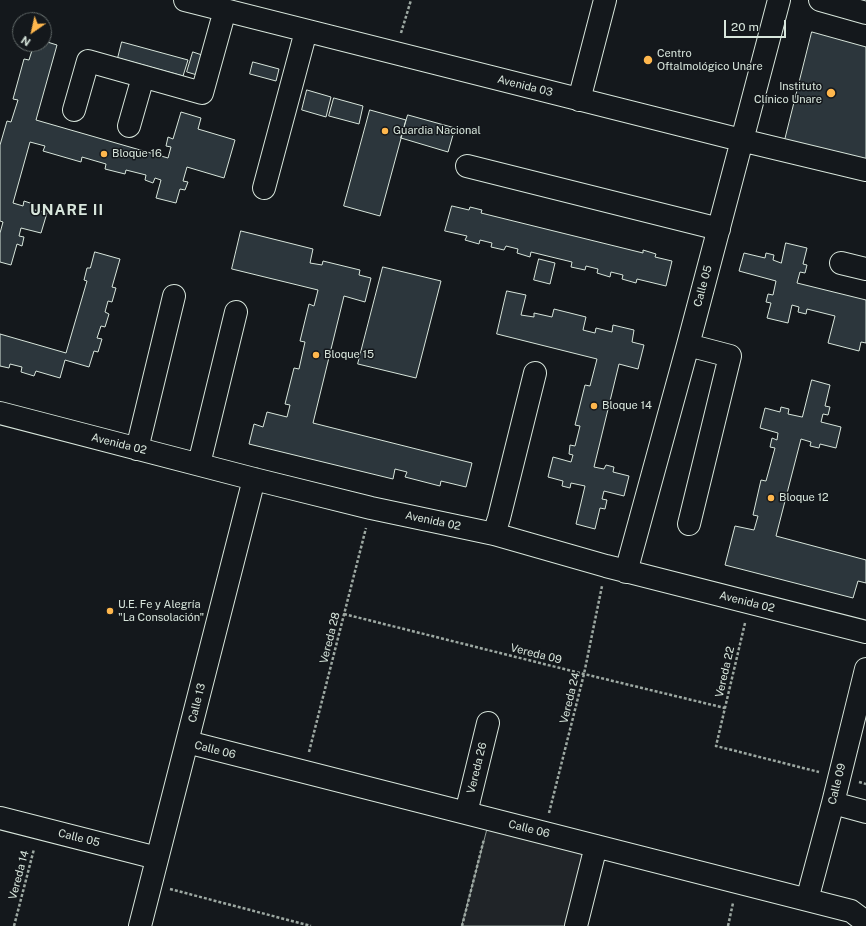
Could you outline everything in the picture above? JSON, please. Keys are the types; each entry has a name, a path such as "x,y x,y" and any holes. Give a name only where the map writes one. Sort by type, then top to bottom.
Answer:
{"street":[{"path":"580,100 605,0"},
{"name":"Calle 05","path":"616,569 688,345 779,0"},
{"path":"820,0 866,13"},
{"name":"Avenida 03","path":"205,4 580,100 866,170"},
{"path":"74,110 88,61 202,93 205,4"},
{"path":"264,188 306,31"},
{"path":"129,126 143,77"},
{"path":"467,166 719,229"},
{"path":"841,263 866,269"},
{"path":"137,449 174,296"},
{"path":"199,464 236,312"},
{"path":"688,345 730,356 689,524"},
{"path":"494,534 535,373"},
{"name":"Avenida 02","path":"0,413 371,508 494,534 616,569 866,632"},
{"name":"Calle 13","path":"140,926 254,479"},
{"name":"Calle 09","path":"807,900 866,669"},
{"name":"Vereda 26","path":"466,813 488,723"},
{"name":"Calle 06","path":"187,742 851,911 863,920 866,925"},
{"path":"833,803 866,812"},
{"name":"Calle 05","path":"0,818 157,858"},
{"path":"576,926 596,846"}],"path":[{"path":"395,53 411,0"},
{"name":"Vereda 28","path":"304,772 371,508"},
{"name":"Vereda 24","path":"544,833 584,674 616,569"},
{"name":"Vereda 22","path":"750,603 716,746 839,777"},
{"name":"Vereda 09","path":"344,614 725,708"},
{"path":"839,777 866,784"},
{"path":"462,926 490,819"},
{"name":"Vereda 14","path":"14,926 40,828"},
{"path":"150,884 311,926"}],"shaded area":[{"path":"490,819 596,846 576,926 462,926"}],"building":[{"name":"Instituto Clínico Unare","path":"812,32 866,47 866,162 785,140"},
{"path":"122,42 188,60 183,76 118,58"},
{"name":"Bloque 16","path":"52,43 57,45 36,120 168,158 171,147 166,146 168,137 173,139 181,112 201,118 198,129 235,140 224,178 187,167 183,181 188,182 185,190 180,189 176,203 156,198 161,180 155,178 153,183 145,180 146,175 126,170 125,174 105,169 106,164 82,157 81,162 43,151 45,146 30,142 13,203 23,206 24,201 33,204 31,209 47,213 41,233 21,228 19,236 24,237 22,246 17,244 11,265 0,262 0,233 3,222 0,221 0,145 7,121 11,122 18,100 13,99 24,59 29,60 32,52 52,52"},
{"path":"193,52 202,55 197,75 187,72"},
{"path":"253,62 279,69 276,81 250,74"},
{"path":"307,90 331,97 326,117 302,110"},
{"path":"334,98 363,106 359,124 329,116"},
{"path":"370,110 406,120 380,216 344,206"},
{"path":"408,115 455,128 448,152 401,138"},
{"path":"452,206 469,210 470,207 482,210 481,213 643,253 643,250 656,254 655,257 672,261 666,286 637,279 636,283 622,279 623,275 611,272 610,277 597,273 598,269 586,266 585,270 571,267 572,262 531,252 530,257 517,253 518,249 506,246 504,250 491,247 492,243 480,240 479,244 465,240 467,236 445,231"},
{"name":"Bloque 15","path":"241,231 313,249 310,263 322,265 323,261 360,270 359,275 371,278 365,302 344,296 313,423 472,463 466,487 441,481 440,486 405,477 407,472 395,469 393,479 249,444 254,424 263,427 267,412 287,417 290,405 285,404 294,368 299,369 305,342 300,341 309,304 314,306 318,290 232,269"},
{"path":"786,243 807,248 803,264 807,265 805,273 800,272 797,283 866,300 866,343 861,342 859,351 828,343 835,316 807,309 806,314 798,312 799,307 792,305 788,323 767,318 771,303 766,302 768,294 773,295 776,281 739,271 744,253 765,258 766,253 774,255 773,260 781,263"},
{"path":"95,252 120,259 112,287 116,288 112,302 108,301 105,312 109,314 105,327 101,326 97,338 102,339 98,352 94,351 89,367 65,360 60,378 36,371 34,376 21,372 22,367 10,364 9,368 0,366 0,334 66,353 87,281 84,280 87,268 90,268"},
{"path":"539,259 555,263 550,284 534,280"},
{"path":"383,267 441,281 416,378 358,364"},
{"name":"Bloque 14","path":"507,291 526,295 521,315 534,317 534,313 552,317 554,309 586,317 583,330 595,333 596,328 612,332 613,325 634,330 632,342 644,345 638,369 619,364 594,467 604,469 606,465 614,467 613,472 629,476 624,496 604,491 602,499 607,500 605,509 600,508 595,529 576,524 585,486 571,483 570,488 562,486 563,481 548,477 553,457 571,462 573,455 569,454 570,445 575,446 580,426 575,425 585,385 590,386 597,359 497,334"},
{"name":"Bloque 12","path":"812,380 830,385 825,406 830,407 828,415 823,414 821,422 841,427 836,448 820,444 819,448 810,446 811,442 801,439 776,536 866,560 866,583 858,581 853,598 725,565 735,526 754,530 758,516 753,515 761,480 766,481 775,448 770,447 772,438 777,440 778,433 760,428 765,408 780,412 781,407 789,409 788,414 802,417"}],"place":[{"name":"Centro Oftalmológico Unare","path":"648,60"},
{"name":"Instituto Clínico Unare","path":"831,93"},
{"name":"Guardia Nacional","path":"385,131"},
{"name":"Bloque 16","path":"104,154"},
{"name":"Bloque 15","path":"316,355"},
{"name":"Bloque 14","path":"594,406"},
{"name":"Bloque 12","path":"771,498"},
{"name":"U.E. Fe y Alegría \"La Consolación\"","path":"110,611"}],"district":[{"name":"UNARE II","path":"67,210"}]}
